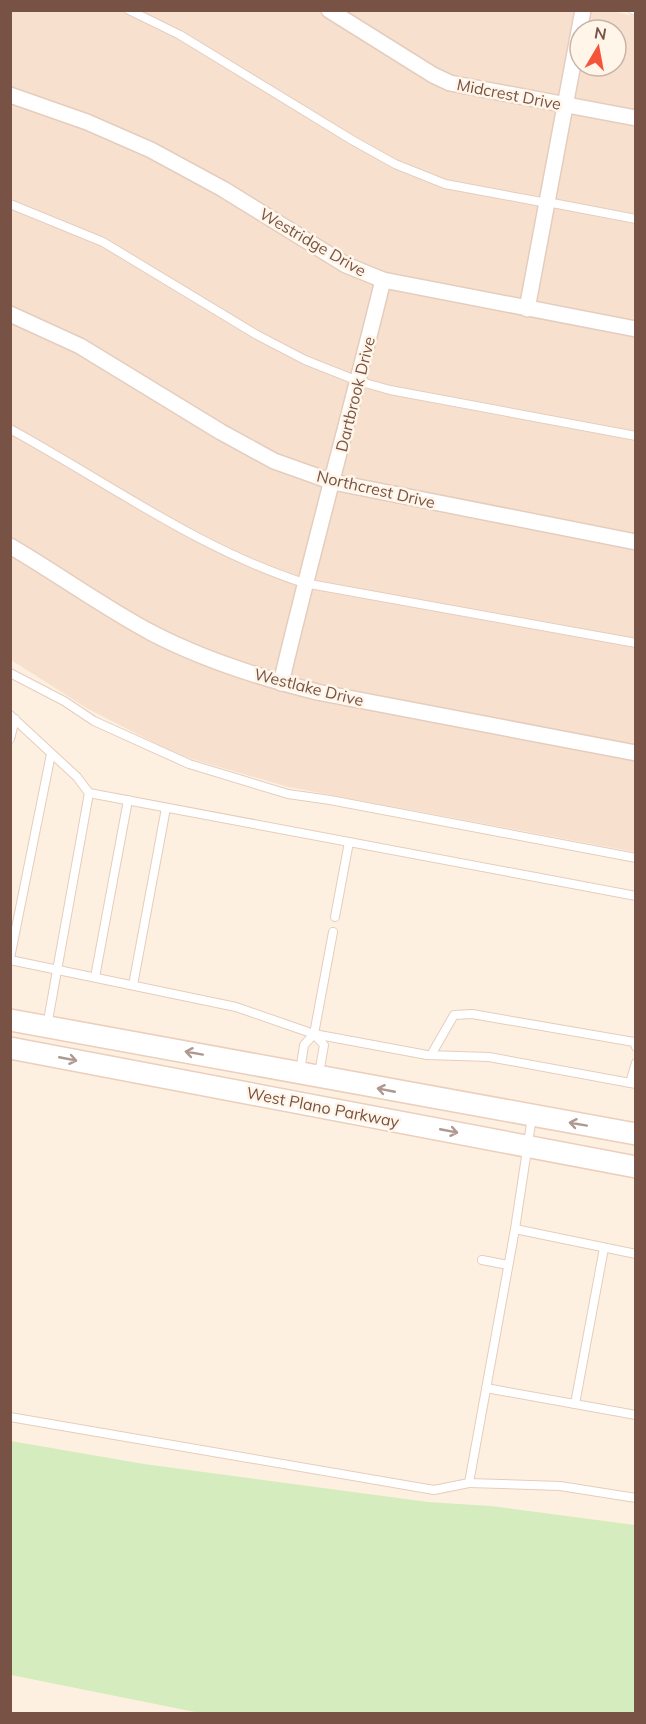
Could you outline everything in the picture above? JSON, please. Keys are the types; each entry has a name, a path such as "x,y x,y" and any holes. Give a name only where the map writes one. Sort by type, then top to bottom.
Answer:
{"main road":[{"name":"West Plano Parkway","path":"10,1020 636,1134"},
{"name":"West Plano Parkway","path":"10,1048 636,1167"},
{"path":"309,1074 309,1104"}],"street":[{"name":"Midcrest Drive","path":"329,10 433,75 450,83 636,118"},
{"path":"527,309 583,10"},
{"name":"Westridge Drive","path":"10,95 87,122 151,150 223,189 346,265 383,280 636,329"},
{"name":"Dartbrook Drive","path":"280,683 383,280"},
{"name":"Northcrest Drive","path":"10,314 80,346 221,432 274,461 333,482 636,542"},
{"name":"Westlake Drive","path":"10,546 153,633 217,662 280,683 328,695 636,753"}],"lane":[{"path":"129,10 180,36 395,164 445,184 636,219"},
{"path":"10,204 103,242 257,335 305,360 358,381 399,392 636,436"},
{"path":"10,429 69,461 159,517 233,556 274,573 304,583 636,642"},
{"path":"10,673 119,733 189,764 251,784 288,794 636,858"},
{"path":"10,739 13,717"},
{"path":"13,717 77,777 89,793 636,896"},
{"path":"51,754 10,959 236,1007 314,1034 431,1055 489,1057 633,1083 636,1064"},
{"path":"47,1026 89,793"},
{"path":"95,977 128,800"},
{"path":"133,985 166,808"},
{"path":"335,917 349,842"},
{"path":"314,1034 324,1045 320,1068 309,1074 301,1065 304,1045 314,1034 333,932"},
{"path":"431,1055 454,1015 472,1014 634,1042 636,1047"},
{"path":"469,1483 515,1229 532,1116"},
{"path":"515,1229 636,1254"},
{"path":"574,1404 604,1248"},
{"path":"482,1260 508,1265"},
{"path":"486,1388 636,1415"},
{"path":"10,1417 434,1490 469,1483 560,1486 636,1498"}],"shaded area":[{"path":"607,10 635,16 635,852 288,787 178,755 88,709 11,660 10,11"}],"green space":[{"path":"11,1441 144,1464 428,1502 491,1506 635,1525 635,1713 200,1713 11,1675"}]}
